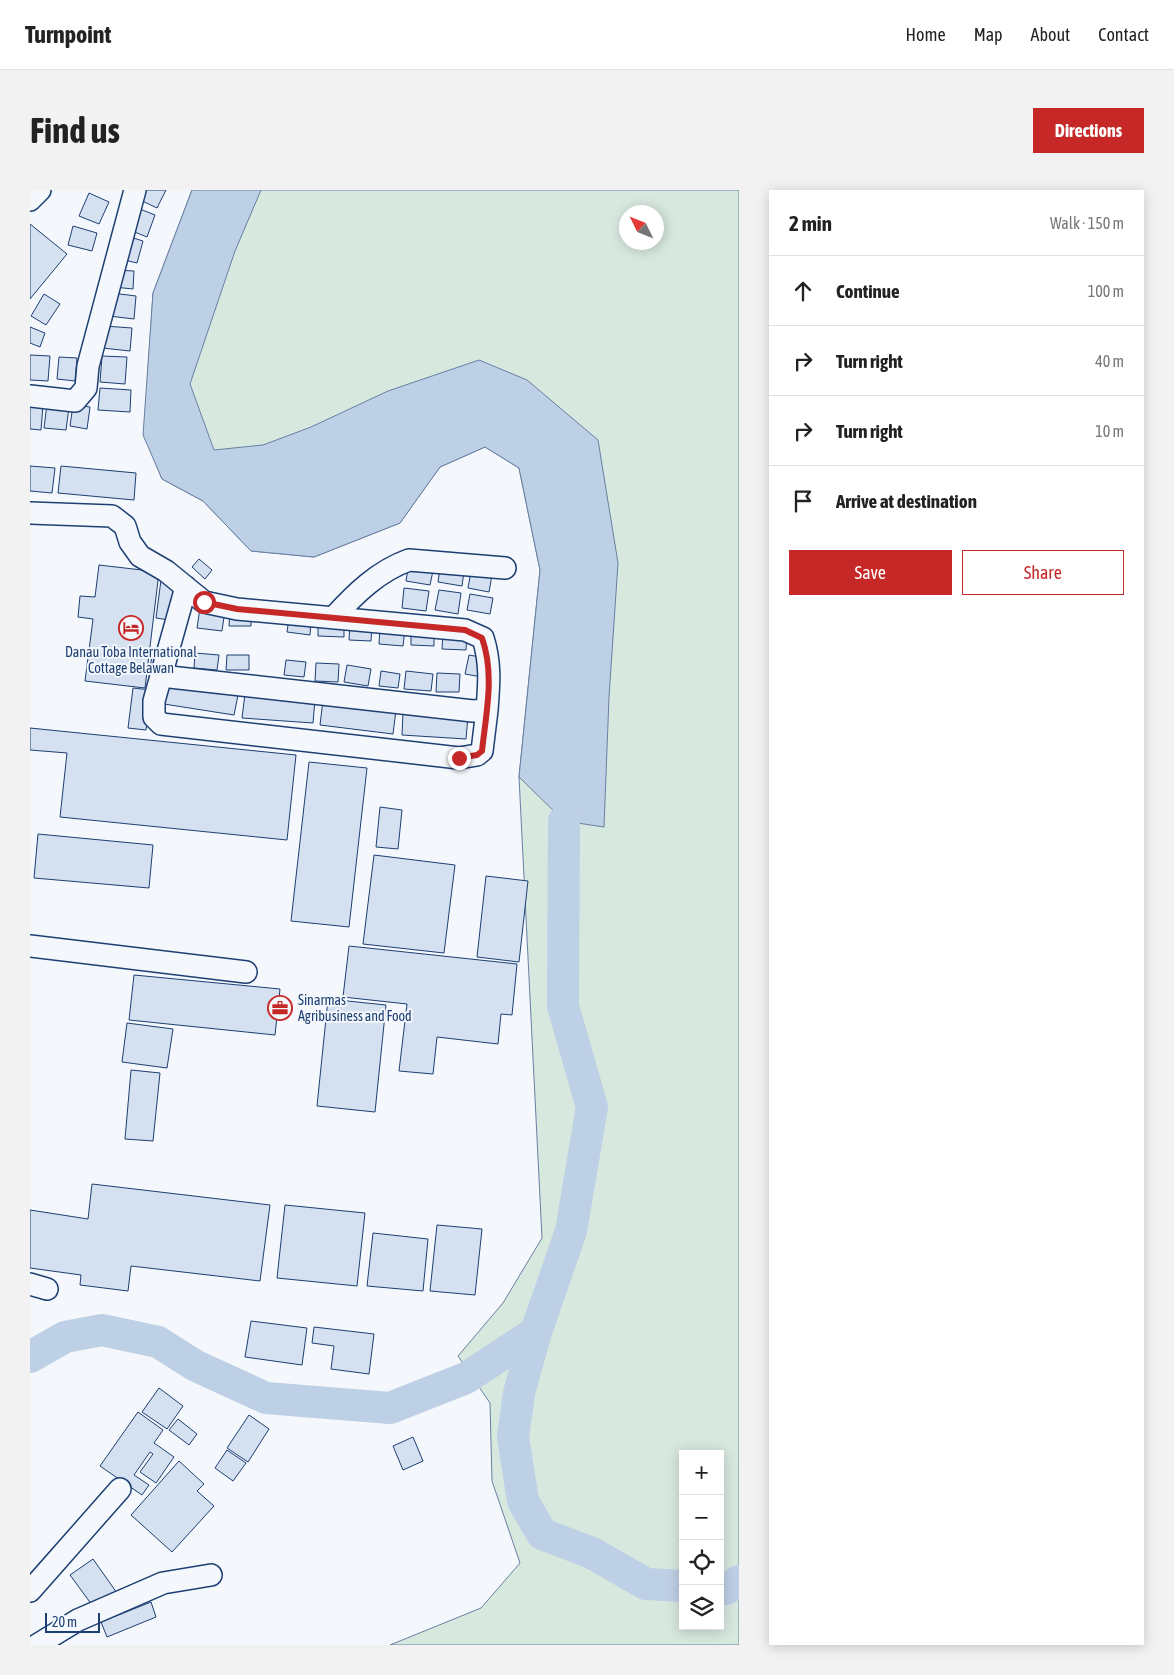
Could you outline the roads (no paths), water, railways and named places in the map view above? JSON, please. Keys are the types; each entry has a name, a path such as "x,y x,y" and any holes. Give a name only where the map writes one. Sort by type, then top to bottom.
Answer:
{"lane":[{"path":"30,200 40,190"},
{"path":"30,396 75,400 86,388 88,366 135,190"},
{"path":"30,513 112,516 125,526 130,542 140,556 166,571 186,587 204,602 237,609 465,630 482,638 488,653 490,672 482,751 477,755 459,758 161,724 154,717 153,711 186,587"},
{"path":"333,618 354,594 377,576 395,565 409,560 505,568"},
{"path":"161,676 448,710 487,710"},
{"path":"30,946 246,972"},
{"path":"30,1591 120,1489"},
{"path":"30,1631 37,1645 78,1620 163,1584 211,1575"}],"water":[{"path":"192,190 261,190 235,251 190,384 214,450 263,445 311,427 388,391 479,360 527,380 598,440 618,563 609,697 604,827 564,821 519,777 540,570 519,468 485,447 440,467 400,523 314,557 251,551 203,501 162,479 143,435 153,293"}],"waterway":[{"path":"30,1357 65,1337 102,1330 158,1342 196,1366 266,1398 390,1408 466,1378 536,1332 571,1231 592,1107 563,1006 564,821"},
{"path":"536,1332 519,1393 513,1437 523,1501 542,1534 592,1553 646,1584 679,1586"},
{"path":"724,1589 739,1581"}],"place":[{"name":"Danau Toba International Cottage Belawan","path":"131,628"},
{"name":"Sinarmas Agribusiness and Food","path":"280,1008"}]}
